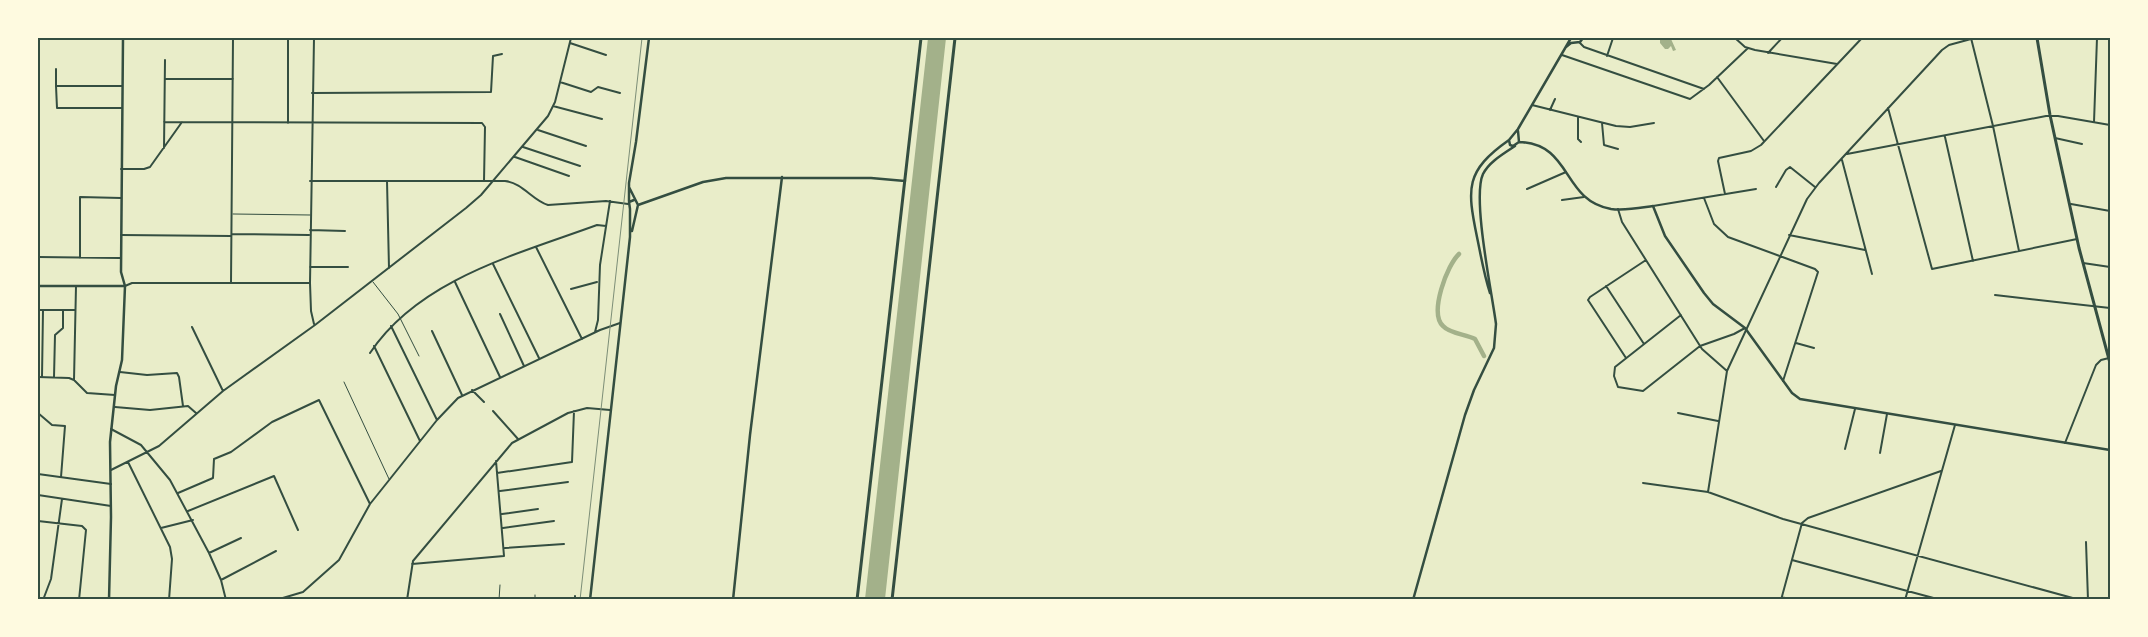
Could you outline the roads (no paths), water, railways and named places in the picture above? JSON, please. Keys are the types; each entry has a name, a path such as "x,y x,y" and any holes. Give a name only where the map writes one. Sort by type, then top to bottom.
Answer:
{"main road":[{"path":"857,600 921,38"},
{"path":"892,600 955,38"},
{"path":"2037,38 2050,116 2082,263 2110,360"}],"street":[{"path":"109,600 112,506 111,429 120,372 124,286 120,258 123,38"},
{"path":"231,283 233,38"},
{"path":"288,38 288,123"},
{"path":"314,38 310,181 310,283 311,311 315,325"},
{"path":"111,470 147,453 163,442 223,391 315,325 474,202 538,130 554,106 571,38"},
{"path":"590,600 630,237 629,183 649,38"},
{"path":"1492,300 1484,272 1470,193 1472,182 1480,165 1509,140 1518,129 1571,38 1584,47 1607,56 1704,89"},
{"path":"1562,53 1569,44 1583,38"},
{"path":"1607,56 1613,38"},
{"path":"1735,38 1748,48 1837,64"},
{"path":"1768,52 1782,38"},
{"path":"1726,194 1718,161 1719,158 1751,151 1764,141 1862,38"},
{"path":"1708,492 1727,371 1745,328 1807,199 1815,187 1942,50 1949,45 1971,38 1993,126 2019,251"},
{"path":"2094,122 2097,38"},
{"path":"570,44 606,55"},
{"path":"1562,53 1690,99 1718,78 1748,48"},
{"path":"312,93 490,92 492,90 493,56 502,54"},
{"path":"164,148 165,60"},
{"path":"56,70 57,108 122,108"},
{"path":"1718,78 1764,141"},
{"path":"165,79 233,79"},
{"path":"560,82 591,92 598,87 620,93"},
{"path":"56,86 122,86"},
{"path":"1550,110 1555,99"},
{"path":"1532,105 1602,123 1630,127 1654,123"},
{"path":"554,106 602,119"},
{"path":"1888,108 1932,270 2077,239"},
{"path":"1846,154 2050,116 2110,126"},
{"path":"1578,117 1578,139 1581,142"},
{"path":"164,122 482,123 485,126 484,181"},
{"path":"122,169 144,169 150,167 182,122"},
{"path":"1602,123 1604,145 1618,149"},
{"path":"1413,600 1465,415 1474,390 1494,348 1496,328 1481,213 1480,185 1484,174 1490,166 1515,146 1519,140 1518,129"},
{"path":"538,130 586,146"},
{"path":"1513,136 1519,140 1547,149 1556,157 1584,197 1598,205 1618,209 1653,206 1756,189"},
{"path":"1945,136 1973,261"},
{"path":"2055,138 2082,144"},
{"path":"1509,140 1510,144 1515,146"},
{"path":"523,147 580,166"},
{"path":"514,157 569,176"},
{"path":"1841,159 1872,274"},
{"path":"1776,187 1786,170 1790,167 1815,187"},
{"path":"1527,189 1566,172"},
{"path":"630,209 712,180 745,177 782,177 880,178 905,181"},
{"path":"733,600 750,436 782,177"},
{"path":"310,181 513,182 548,205 610,201 629,203 634,200"},
{"path":"387,181 389,268"},
{"path":"629,183 634,200 638,205"},
{"path":"80,258 80,197 121,198"},
{"path":"1562,200 1584,197"},
{"path":"1704,198 1714,224 1722,234 1818,272 1784,381"},
{"path":"595,332 598,320 598,282 610,201"},
{"path":"2069,204 2110,211"},
{"path":"630,237 638,205"},
{"path":"1653,206 1665,236 1704,293 1713,304 1745,328 1800,400 2110,450"},
{"path":"1618,209 1622,222 1700,346 1727,371"},
{"path":"370,353 400,317 427,297 493,264 597,224 606,226"},
{"path":"310,230 344,231"},
{"path":"121,235 310,235"},
{"path":"1789,235 1865,250"},
{"path":"536,247 582,338"},
{"path":"38,257 120,258"},
{"path":"1626,358 1589,303 1589,298 1646,260"},
{"path":"2082,263 2110,267"},
{"path":"493,264 539,358"},
{"path":"310,267 348,267"},
{"path":"455,282 500,376"},
{"path":"571,290 598,282"},
{"path":"38,286 124,286 132,283 310,283"},
{"path":"74,380 76,286"},
{"path":"1606,286 1644,344"},
{"path":"1995,295 2110,308"},
{"path":"38,310 76,310"},
{"path":"42,377 43,310"},
{"path":"54,377 55,335 63,328 63,310"},
{"path":"500,314 524,366"},
{"path":"1681,315 1616,367 1614,373 1620,388 1643,391 1700,346 1745,328"},
{"path":"276,600 297,597 342,556 370,504 437,420 462,395 595,332 620,323"},
{"path":"391,326 437,420"},
{"path":"192,327 223,391"},
{"path":"432,331 462,395"},
{"path":"1796,343 1814,348"},
{"path":"374,346 420,441"},
{"path":"2065,443 2096,365 2101,360 2110,360"},
{"path":"120,372 147,375 177,373 183,406"},
{"path":"38,377 74,380 88,393 115,395"},
{"path":"472,390 484,402"},
{"path":"178,492 213,478 215,474 214,459 236,449 272,422 320,400 370,504"},
{"path":"113,407 150,410 189,406 196,413"},
{"path":"406,600 412,564 496,461 518,439 574,411 586,408 611,410"},
{"path":"1845,449 1855,409"},
{"path":"494,411 518,439"},
{"path":"498,473 572,462 574,411"},
{"path":"38,413 52,425 65,426 61,477"},
{"path":"1678,413 1719,421"},
{"path":"1880,453 1887,414"},
{"path":"1905,600 1955,425"},
{"path":"111,429 137,442 178,492 209,552 221,580 226,600"},
{"path":"412,564 501,557 505,555 496,461"},
{"path":"128,462 172,554 167,600"},
{"path":"1790,600 1781,598 1802,523 1808,518 1941,471"},
{"path":"38,474 111,484"},
{"path":"188,511 274,476 298,530"},
{"path":"500,491 568,482"},
{"path":"1643,483 1708,492 1802,523 2080,600"},
{"path":"38,495 112,506"},
{"path":"43,600 51,579 62,499"},
{"path":"502,514 538,508"},
{"path":"161,528 193,520"},
{"path":"38,521 82,526 86,530 79,600"},
{"path":"503,528 554,521"},
{"path":"209,552 241,538"},
{"path":"2086,542 2088,600"},
{"path":"505,548 564,544"},
{"path":"221,580 276,551"},
{"path":"1792,560 1941,600"}],"lane":[{"path":"232,214 310,215"},
{"path":"372,281 400,317 419,356"},
{"path":"344,382 389,480"},
{"path":"499,600 500,585"},
{"path":"535,595 535,600"},
{"path":"143,598 167,600"}],"waterway":[{"path":"1459,254 1449,268 1441,289 1438,311 1439,320 1446,329 1475,339 1484,356"}],"railway":[{"path":"580,600 642,38"}]}
